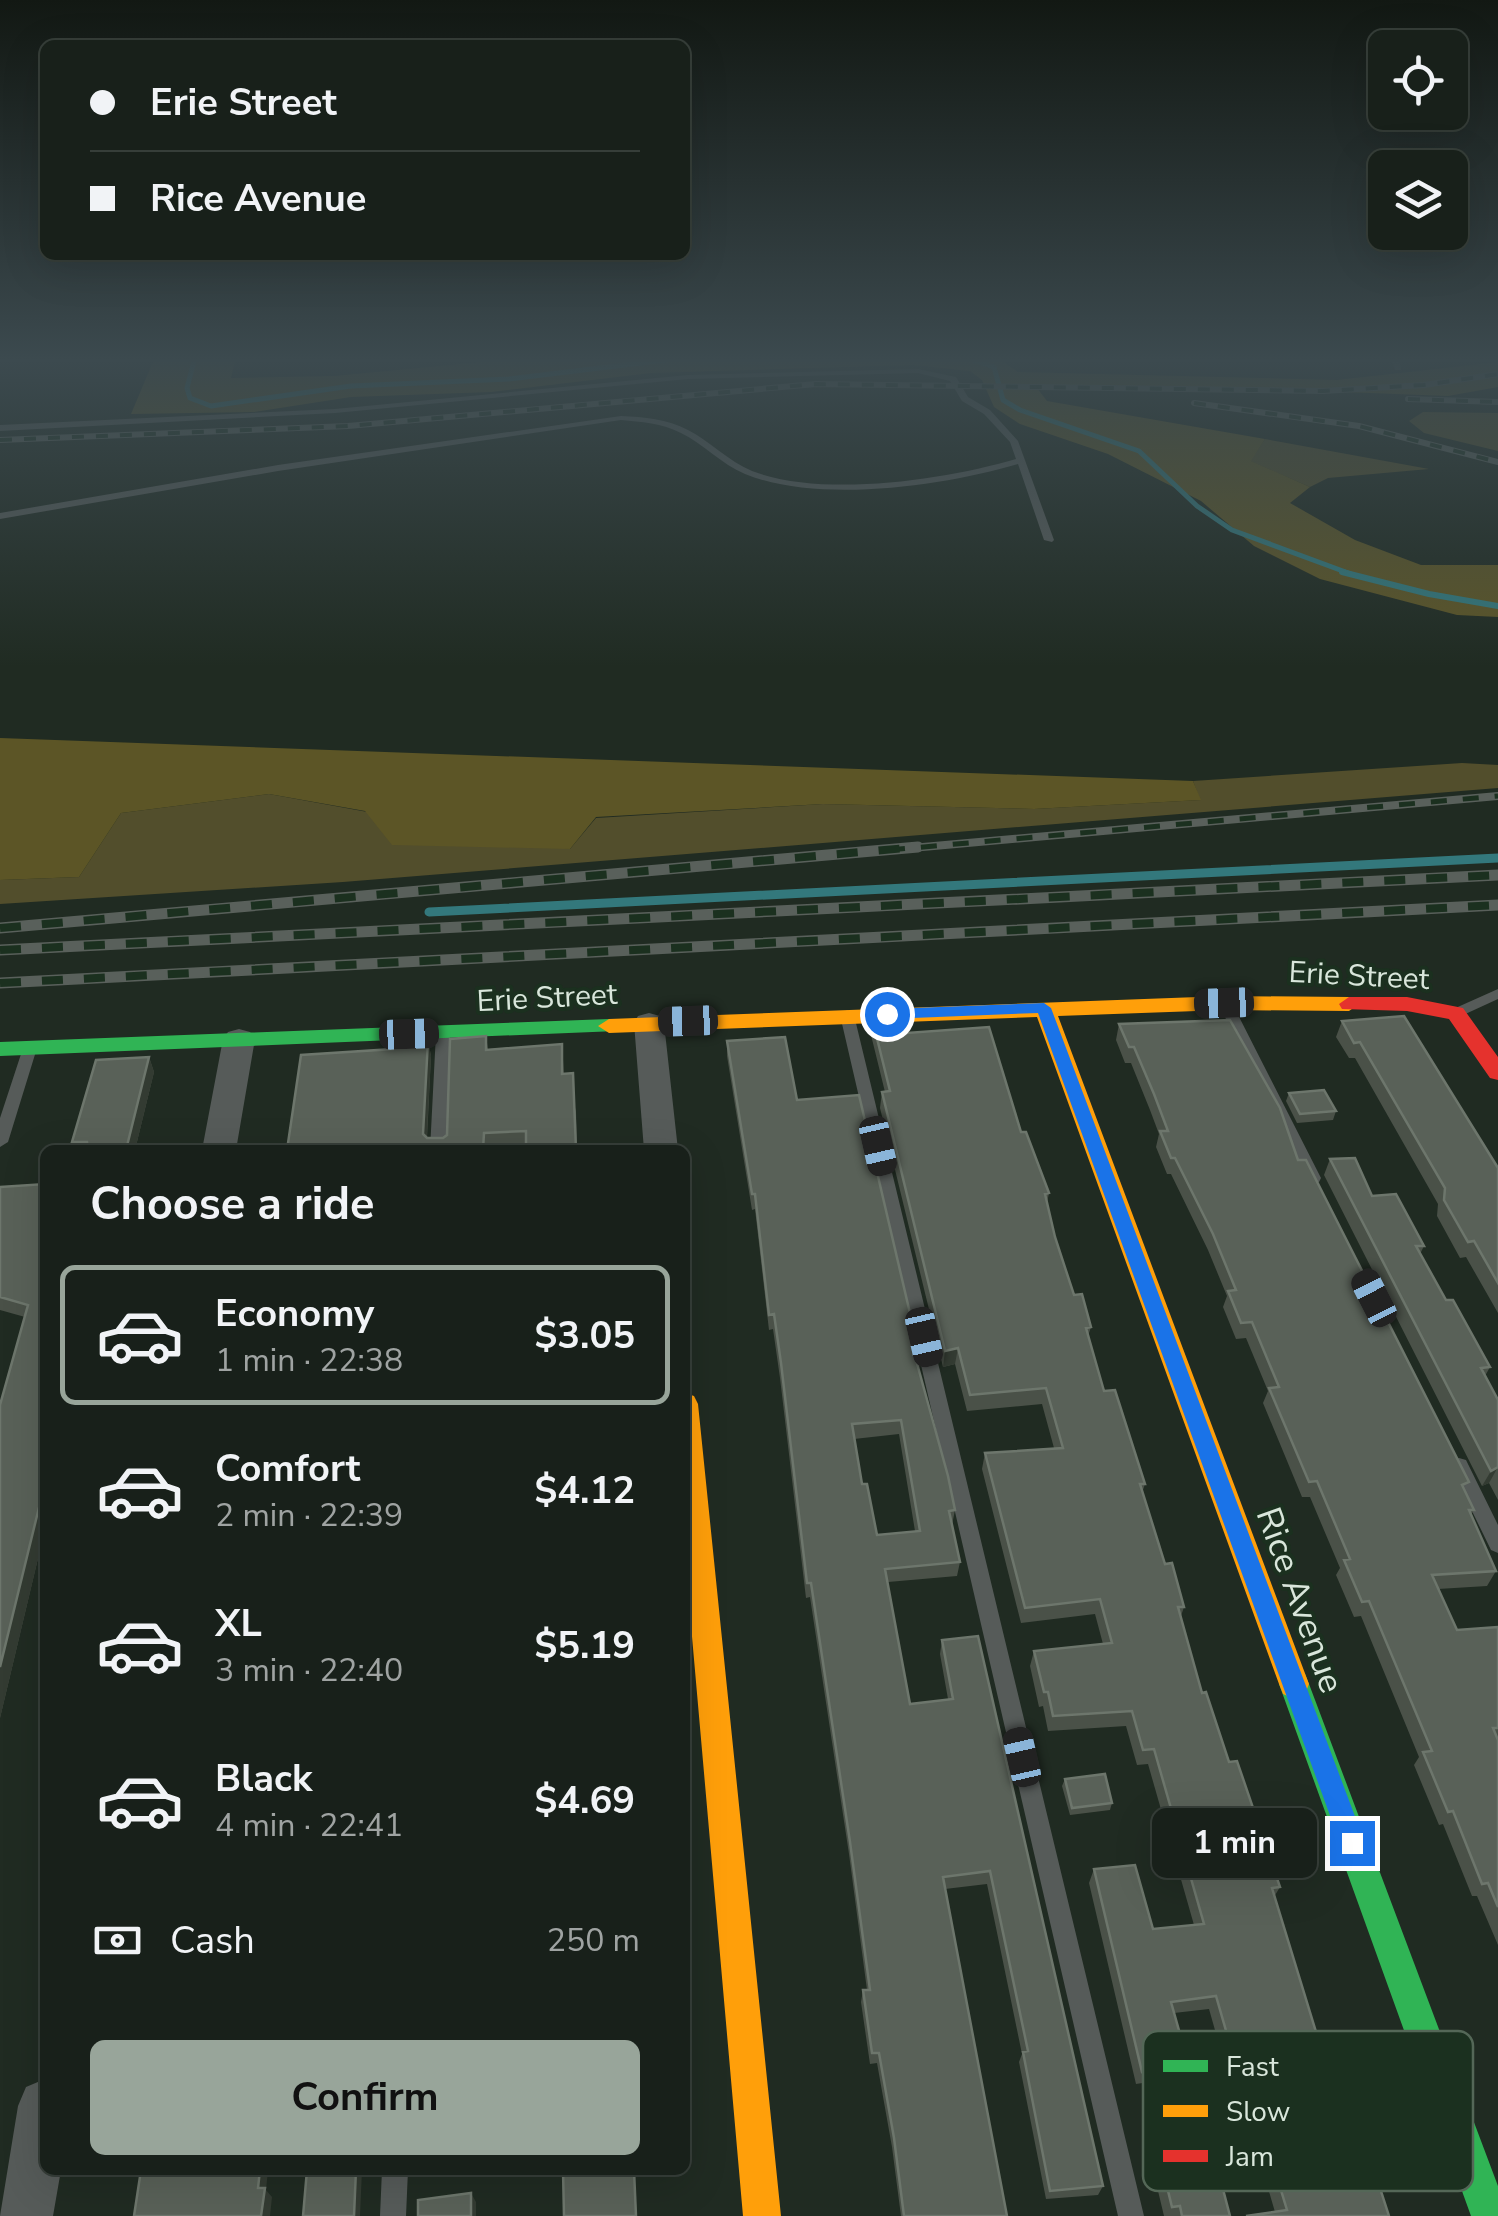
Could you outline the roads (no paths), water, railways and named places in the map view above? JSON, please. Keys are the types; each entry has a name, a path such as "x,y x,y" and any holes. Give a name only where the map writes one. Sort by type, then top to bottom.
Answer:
{"street":[{"name":"Erie Street","path":"0,1049 1224,1003 1406,1004 1456,1013"},
{"name":"Rice Avenue","path":"1044,1008 1422,2031"},
{"path":"1456,1013 1498,1073"},
{"path":"649,1023 661,1145"},
{"path":"220,1145 239,1039"},
{"path":"690,1457 762,2216"},
{"path":"25,2216 40,2134"},
{"name":"Rice Avenue","path":"1473,2170 1490,2216"}],"lane":[{"path":"0,516 336,460"},
{"path":"730,460 751,474 798,484 954,477 1020,460"},
{"path":"1021,460 1049,540"},
{"path":"1456,1013 1498,994"},
{"path":"1224,1003 1320,1193"},
{"path":"848,1015 1131,2216"},
{"path":"438,1145 443,1033"},
{"path":"0,1142 30,1048"},
{"path":"1454,1456 1498,1544"},
{"path":"393,2216 395,2175"}],"waterway":[{"path":"1149,460 1197,506 1232,530 1351,574"},
{"path":"1342,572 1498,606"},
{"path":"429,912 1498,858"}],"railway":[{"path":"1492,460 1498,462"},
{"path":"889,850 1498,796"},
{"path":"0,928 918,847"},
{"path":"0,950 1498,875"},
{"path":"0,983 1498,905"}]}
